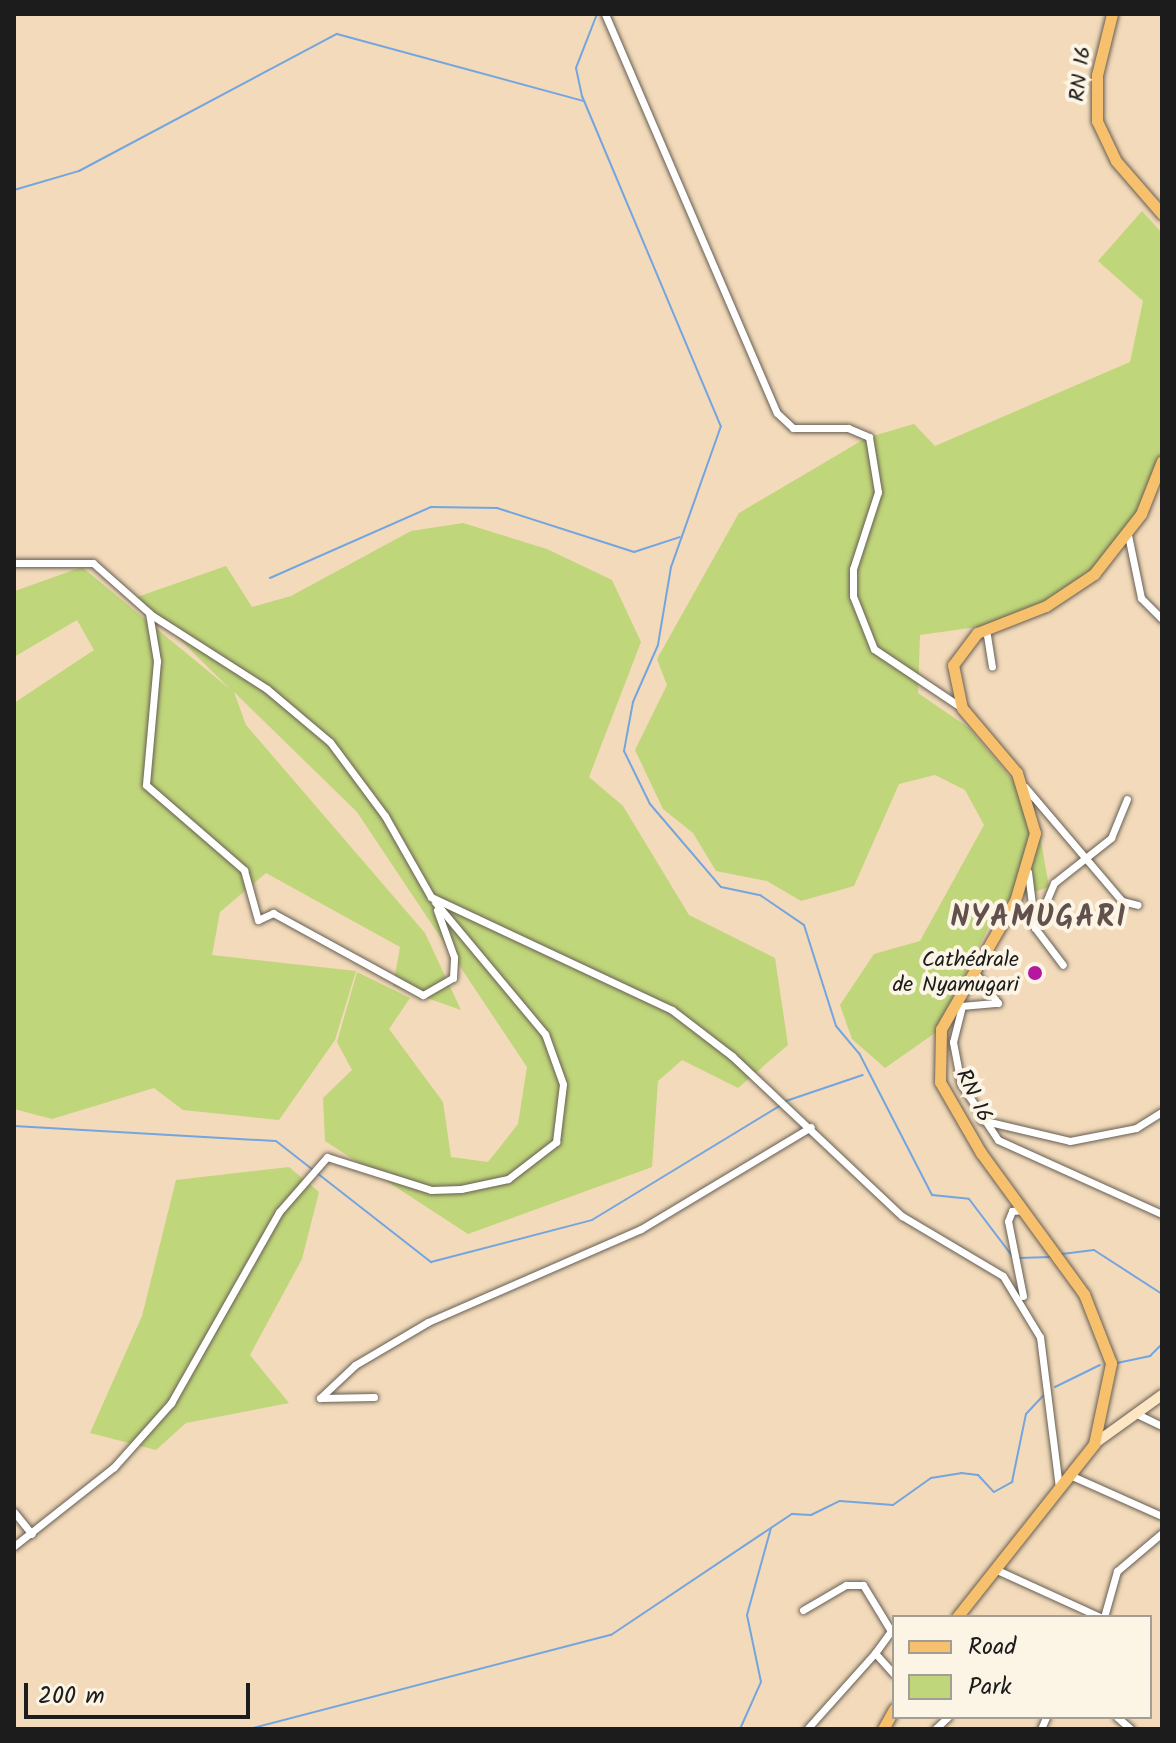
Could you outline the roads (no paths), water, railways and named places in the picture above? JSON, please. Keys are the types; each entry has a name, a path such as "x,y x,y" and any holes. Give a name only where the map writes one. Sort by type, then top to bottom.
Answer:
{"main road":[{"name":"RN 16","path":"1112,14 1097,75 1097,121 1116,161 1162,214"},
{"name":"RN 16","path":"959,1615 1072,1476 1094,1444 1109,1387 1102,1329 1026,1210 943,1091 936,1046 973,970 1028,872 1035,833 1025,787 962,708 953,665 986,629 1074,590 1128,535 1162,461"},
{"path":"1094,1444 1139,1415 1162,1395"}],"street":[{"path":"605,14 777,413 793,428 848,428 869,437 878,492 853,569 853,596 874,649 962,708"},
{"path":"1128,535 1141,598 1162,619"},
{"path":"14,563 86,559 149,613 267,689 330,742 385,816 431,897 454,957 453,978 434,994 412,991 273,913 258,920 244,870 146,785 157,661 149,613"},
{"path":"986,629 992,667"},
{"path":"1025,787 1084,861 1122,901 1138,905"},
{"path":"1035,928 1054,883 1111,838 1127,799"},
{"path":"1028,872 1035,928 1063,965"},
{"path":"431,897 654,1000 779,1098 902,1216 990,1265 1025,1302"},
{"path":"14,1546 114,1467 171,1403 279,1212 327,1157 431,1190 461,1189 508,1179 556,1142 563,1084 545,1034 431,897"},
{"path":"973,970 998,1003 957,1006 953,1042 961,1084 979,1120 1020,1155 1162,1214"},
{"path":"979,1120 1070,1141 1136,1128 1162,1112"},
{"path":"374,1397 320,1398 355,1365 428,1322 641,1229 811,1127"},
{"path":"1026,1210 1012,1211 1008,1221 1025,1302 1050,1381 1059,1492"},
{"path":"1139,1415 1162,1426"},
{"path":"1072,1476 1162,1516"},
{"path":"14,1512 32,1534"},
{"path":"1103,1615 1117,1571 1162,1533"},
{"path":"997,1570 1098,1615"},
{"path":"803,1610 846,1585 863,1585 891,1631 807,1729"},
{"path":"875,1653 892,1672"}],"waterway":[{"path":"597,14 576,68 582,96 721,426 671,567 658,645 633,702 624,751 650,804 721,887 760,895 804,925 836,1026 859,1053 932,1195 969,1199 1013,1257"},
{"path":"14,190 79,171 337,34 583,101"},
{"path":"270,578 431,507 497,508 634,552 680,537"},
{"path":"786,1101 863,1075"},
{"path":"14,1126 276,1141 431,1262 592,1220 781,1105"},
{"path":"1062,1254 1094,1250 1162,1294"},
{"path":"1019,1258 1050,1257"},
{"path":"1117,1363 1150,1356 1162,1344"},
{"path":"1055,1387 1100,1365"},
{"path":"249,1729 611,1635 792,1514 811,1515 840,1501 893,1505 931,1478 961,1473 978,1475 994,1492 1012,1482 1026,1414 1043,1396"},
{"path":"740,1729 761,1682 747,1615 771,1528"}],"place":[{"name":"Cathédrale de Nyamugari","path":"1035,973"}],"district":[{"name":"NYAMUGARI","path":"1039,918"}]}
